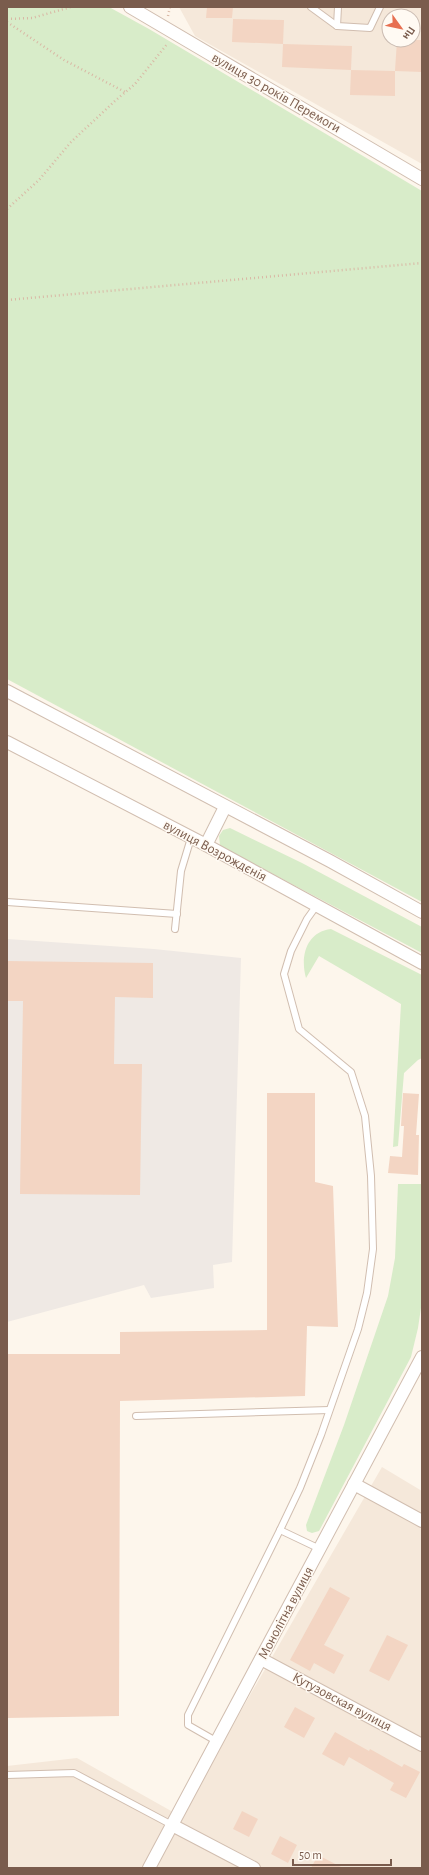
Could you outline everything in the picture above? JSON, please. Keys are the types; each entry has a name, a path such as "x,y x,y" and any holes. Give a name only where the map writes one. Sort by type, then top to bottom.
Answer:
{"street":[{"name":"вулиця 30 років Перемоги","path":"130,7 422,179"},
{"path":"7,691 330,861 422,912"},
{"name":"вулиця Возрождєнія","path":"7,742 206,845 422,963"},
{"path":"206,845 225,807"},
{"name":"Монолітна вулиця","path":"149,1868 422,1358"},
{"path":"354,1484 422,1521"},
{"name":"Кутузовская вулиця","path":"262,1659 422,1745"},
{"path":"172,1825 254,1868"}],"lane":[{"path":"311,7 337,26 370,28 380,7"},
{"path":"337,26 338,7"},
{"path":"176,929 181,871 191,838"},
{"path":"7,902 177,914"},
{"path":"216,1741 188,1725 188,1715 303,1481 321,1435 358,1329 367,1293 373,1249 370,1176 364,1116 351,1072 299,1029 284,974 291,951 307,919 317,905"},
{"path":"136,1416 329,1410"},
{"path":"280,1530 320,1549"},
{"path":"7,1775 74,1773 172,1825"}],"path":[{"path":"7,20 32,18 71,7"},
{"path":"7,20 64,60 125,92"},
{"path":"7,209 39,180 71,142 125,92 136,84 148,66 176,34"},
{"path":"7,300 422,263"}],"shaded area":[{"path":"179,7 422,7 422,164 195,36"},
{"path":"7,939 154,949 241,958 232,1262 213,1265 214,1288 151,1298 144,1285 7,1322"},
{"path":"382,1467 422,1491 422,1868 7,1868 7,1766 77,1758 180,1816"}],"green space":[{"path":"7,7 109,7 149,29 422,191 422,902 7,679"},
{"path":"230,828 302,863 422,927 422,953 220,846 219,836 223,830"},
{"path":"331,929 422,975 422,1058 404,1073 398,1146 393,1147 401,1004 319,956 306,978 304,962 307,947 316,935"},
{"path":"398,1184 422,1184 422,1301 418,1328 411,1357 319,1531 312,1533 307,1531 306,1525 344,1425 388,1296 395,1258"}],"building":[{"path":"207,7 233,7 232,18 206,18"},
{"path":"233,19 284,20 283,44 232,42"},
{"path":"422,40 422,72 395,71 396,48 421,48"},
{"path":"283,44 352,46 351,70 282,67"},
{"path":"351,70 395,71 395,96 350,95"},
{"path":"7,961 153,963 153,998 115,997 114,1064 142,1064 140,1195 20,1194 23,1001 7,1001"},
{"path":"267,1093 315,1093 315,1182 333,1186 338,1327 307,1326 305,1396 120,1401 119,1716 7,1718 7,1354 120,1354 120,1332 267,1330"},
{"path":"403,1093 419,1094 416,1135 419,1135 418,1175 388,1173 390,1156 402,1157 404,1126 401,1126"},
{"path":"330,1587 350,1598 324,1645 344,1655 334,1674 314,1663 310,1671 290,1660"},
{"path":"387,1635 408,1645 389,1681 369,1671"},
{"path":"295,1707 315,1718 304,1738 284,1727"},
{"path":"335,1732 402,1767 404,1764 420,1772 406,1798 390,1790 394,1783 349,1757 344,1766 322,1754"},
{"path":"242,1811 258,1819 249,1837 233,1829"},
{"path":"280,1836 297,1845 288,1863 271,1854"},
{"path":"318,1855 343,1868 311,1868"}]}
